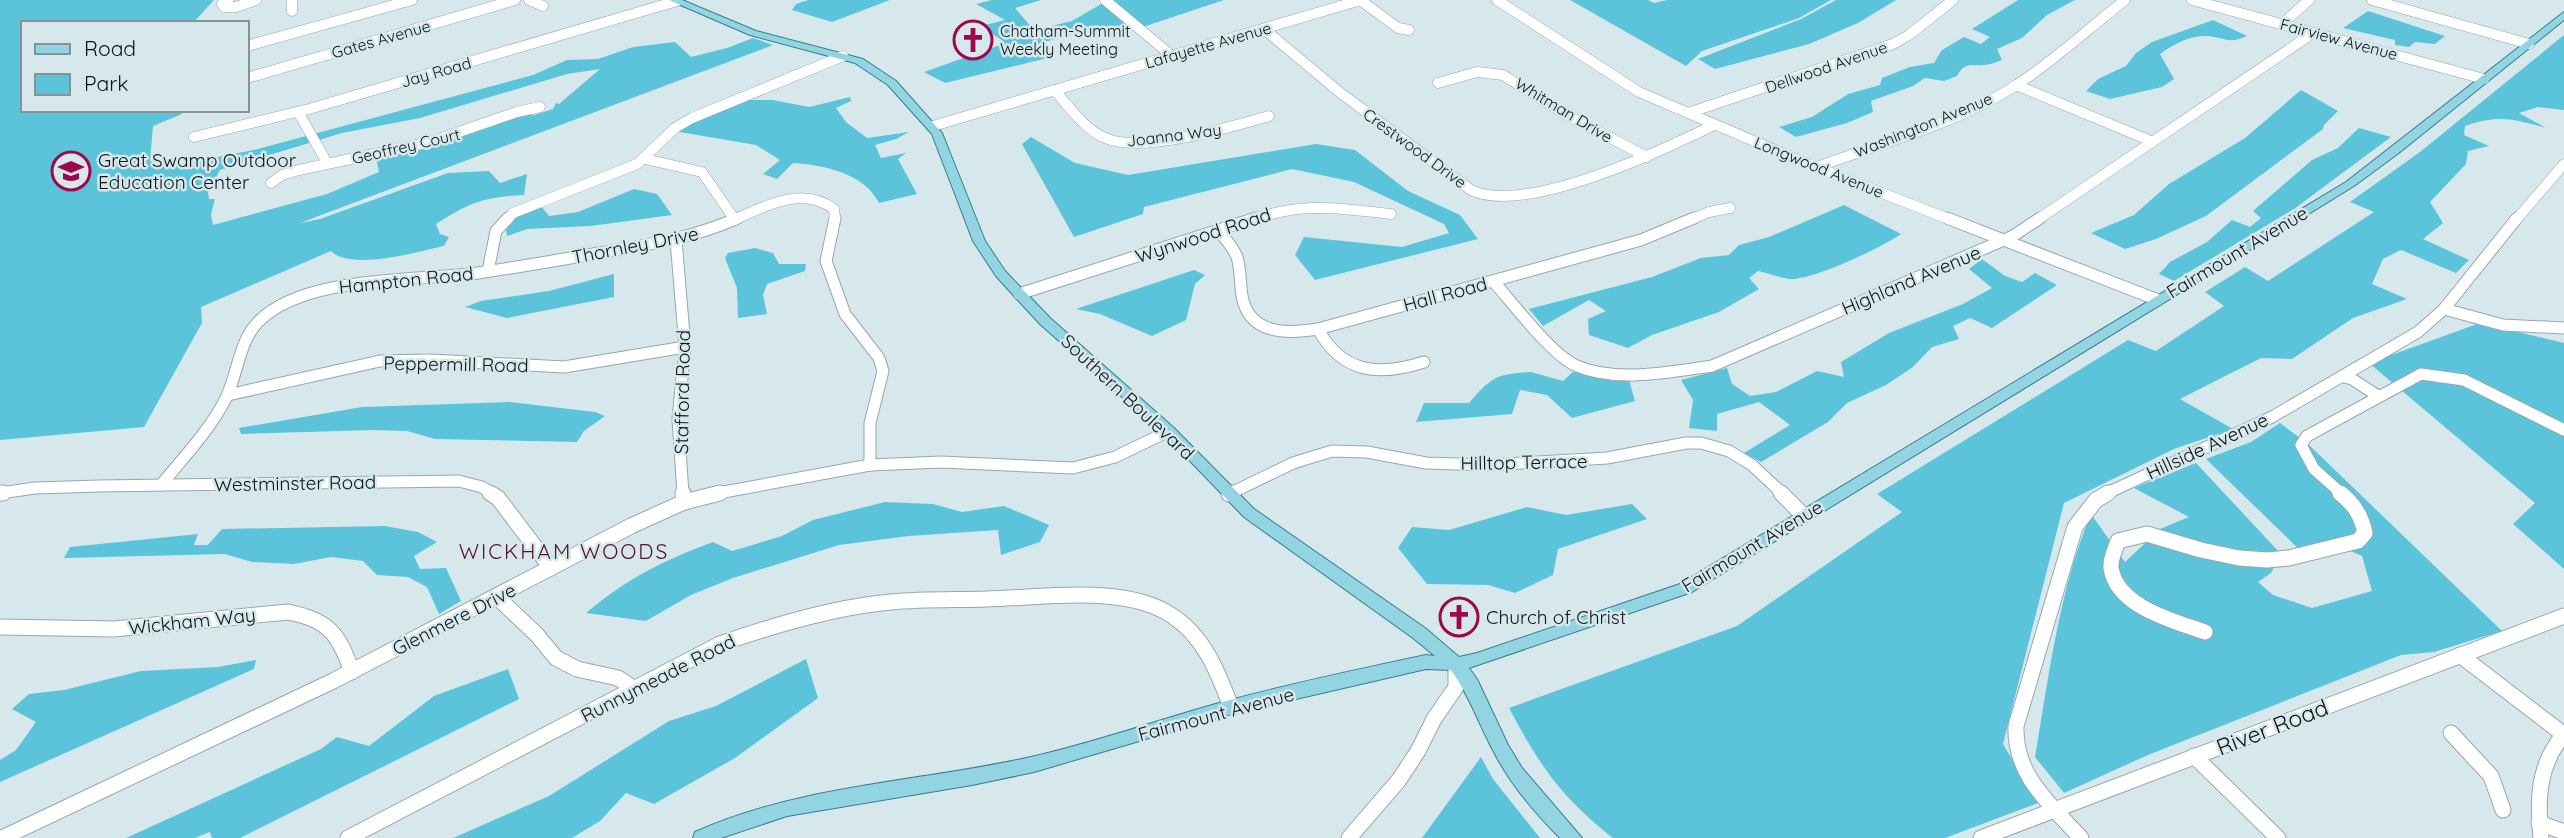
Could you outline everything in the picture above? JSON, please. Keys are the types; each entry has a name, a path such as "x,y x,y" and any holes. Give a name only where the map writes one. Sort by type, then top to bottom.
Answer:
{"main road":[{"name":"Southern Boulevard","path":"675,1 753,33 864,63 880,73 933,126 945,149 979,241 1000,274 1045,321 1169,431 1229,494 1271,531 1419,633 1456,664 1471,684 1501,749 1516,773 1550,817 1573,838"},
{"name":"Fairmount Avenue","path":"702,838 733,824 787,808 962,779 1034,764 1231,707 1426,662 1456,664 1478,660 1686,588 2350,184 2564,15"}],"street":[{"path":"226,4 236,7 256,0"},
{"path":"292,0 292,12"},
{"path":"248,46 412,0"},
{"name":"Gates Avenue","path":"248,78 515,0"},
{"path":"529,0 542,6"},
{"path":"1105,0 1172,56"},
{"path":"1361,0 1398,28 1409,30"},
{"name":"Lafayette Avenue","path":"933,126 1361,0"},
{"name":"Longwood Avenue","path":"1497,0 1626,85 1714,125 2158,300"},
{"name":"Dellwood Avenue","path":"1688,113 1899,41 1954,0"},
{"name":"Washington Avenue","path":"1816,167 1962,113 2016,85 2125,0"},
{"name":"Fairview Avenue","path":"2192,0 2484,79"},
{"path":"2283,24 2309,0"},
{"path":"2372,0 2529,44"},
{"name":"Jay Road","path":"194,137 298,111 675,1"},
{"name":"Crestwood Drive","path":"1264,29 1338,91 1480,195 1501,197 1574,184 1631,165 1714,125"},
{"name":"Highland Avenue","path":"1493,281 1554,350 1576,366 1609,373 1689,371 1721,362 2004,240 2313,33"},
{"name":"Hampton Road","path":"161,485 217,413 228,394 248,333 267,314 289,302 332,288 488,271 496,231 513,213 629,168 645,159 671,130 684,122 843,57"},
{"name":"Whitman Drive","path":"1438,83 1477,72 1503,75 1565,114 1647,157"},
{"path":"2016,85 2151,141"},
{"name":"Joanna Way","path":"1054,90 1102,136 1123,142 1212,132 1269,116"},
{"name":"Geoffrey Court","path":"271,183 282,176 424,143 472,129 527,108 540,107"},
{"path":"298,111 325,159 325,164"},
{"path":"645,159 702,172 735,220"},
{"name":"Hillside Avenue","path":"2081,838 2041,795 2020,763 2014,736 2075,527 2081,516 2096,500 2119,486 2208,449 2345,378 2418,332 2444,309 2550,177 2564,164"},
{"name":"Thornley Drive","path":"488,271 676,240 735,220 770,204 796,198 820,200 834,209 835,220 825,254 845,314 878,358 883,371 870,423 870,465"},
{"name":"Wynwood Road","path":"1019,294 1275,212 1305,206 1391,214"},
{"name":"Hall Road","path":"1218,230 1232,246 1238,261 1245,306 1250,317 1274,330 1290,332 1318,329 1641,240 1709,212 1730,208"},
{"name":"Stafford Road","path":"676,240 685,347 678,419 684,502"},
{"path":"2444,309 2466,317 2509,326 2564,328"},
{"path":"1318,329 1341,360 1356,366 1401,367 1424,362"},
{"name":"Peppermill Road","path":"228,394 380,361 431,360 564,367 685,347"},
{"path":"2205,632 2166,618 2131,598 2117,584 2111,567 2118,541 2147,534 2201,550 2239,558 2267,560 2290,558 2358,541 2365,533 2365,521 2359,510 2309,463 2301,445 2307,436 2375,395 2421,374 2464,380 2564,430"},
{"path":"2345,378 2347,382 2375,395"},
{"name":"Glenmere Drive","path":"2,838 352,672 684,502 870,465 941,462 1073,468 1115,457 1169,431"},
{"name":"Hilltop Terrace","path":"1229,494 1317,454 1342,449 1416,462 1481,464 1600,460 1700,443 1736,454 1803,515"},
{"name":"Westminster Road","path":"0,493 35,488 161,485 434,480 471,483 498,498 551,568"},
{"name":"Runnymeade Road","path":"348,838 720,644 766,628 842,610 915,600 1098,596 1130,599 1176,618 1192,631 1217,667 1231,707"},
{"path":"497,597 537,635 556,658 577,669 618,678 633,688"},
{"name":"Wickham Way","path":"0,627 126,629 223,617 297,613 329,625 338,638 352,672"},
{"name":"River Road","path":"1981,838 2564,615"},
{"path":"2460,655 2564,734 2548,756 2538,795 2540,830 2564,832"},
{"path":"1349,838 1399,780 1418,751 1434,719 1456,687 1456,664"},
{"path":"2451,733 2491,773 2500,791 2504,810"},
{"path":"2194,756 2278,838"}],"green space":[{"path":"0,0 214,0 195,21 21,21 21,112 180,112 182,114 153,126 150,161 175,165 254,150 533,75 567,60 598,59 633,47 675,42 691,57 753,38 773,45 300,223 320,219 448,173 489,171 500,183 527,174 524,195 478,202 458,210 436,224 440,234 449,237 444,246 368,260 340,257 331,251 201,307 202,323 144,427 0,440","holes":["600,69 559,104 556,103 553,109 534,115 525,113 376,157 379,172 327,194 213,225 211,214 215,199 209,199 208,192 220,170 342,133 420,118 567,74"]},
{"path":"808,0 890,0 832,22 792,10 796,4"},
{"path":"992,0 1041,0 1015,8 1034,30 1072,21 1108,0 1224,0 1140,28 1082,31 1038,44 1052,57 945,83 924,72 1006,43 981,26 1005,20 976,4"},
{"path":"1570,0 1648,0 1654,3 1667,0 1831,0 1799,18 1702,51 1686,66"},
{"path":"1836,0 1896,0 1858,23 1809,44 1715,69 1698,59 1801,19"},
{"path":"2018,0 2075,0 2047,15 2022,38 1997,49 2002,60 1965,67 1957,76 1944,81 1925,78 1913,86 1871,101 1873,112 1847,123 1796,137 1779,127 1812,117 1848,94 1880,85 1882,78 1910,67 1934,63 1942,50 1964,37 1981,44 1990,37 1972,29"},
{"path":"2368,11 2445,36 2435,44 2415,42 2409,47 2395,45 2395,40 2343,28"},
{"path":"2213,20 2247,36 2230,40 2199,36 2172,46 2160,54 2174,79 2162,87 2110,99 2086,91 2098,79 2126,66 2136,53 2152,42"},
{"path":"2564,35 2564,110 2538,107 2519,113 2546,128 2506,119 2487,120 2465,126 2464,135 2489,146 2468,151 2466,164 2430,202 2443,223 2423,239 2469,260 2456,273 2401,250 2383,259 2372,284 2407,299 2353,318 2292,359 2261,358 2180,399 2233,429 2174,449 2064,503 2003,744 2038,803 1945,838 1613,838 1565,794 1542,764 1509,708 1737,626 1902,512 1877,494 2128,340 2156,351 2224,306 2205,292 2245,267 2268,281 2374,212 2350,202 2420,152"},
{"path":"2301,90 2338,111 2323,129 2206,216 2156,239 2125,249 2091,233 2134,215 2169,184 2245,138"},
{"path":"850,97 851,101 836,108 846,122 867,138 909,132 875,145 881,158 906,153 898,159 917,194 879,203 864,184 842,172 805,164 793,163 777,179 763,174 780,160 756,145 674,131 701,116 749,100 773,100 809,107"},
{"path":"2359,128 2391,137 2294,209 2174,281 2159,274 2170,262 2207,242 2232,220 2250,227 2261,218 2253,211 2312,160 2338,148"},
{"path":"1031,137 1075,163 1128,175 1316,144 1355,150 1408,191 1460,215 1478,239 1315,280 1295,255 1304,237 1402,247 1449,233 1444,224 1354,182 1292,169 1144,207 1143,214 1074,237 1022,144"},
{"path":"634,189 657,194 672,215 591,226 527,229 507,236 506,230 511,219 540,205 549,216 578,212"},
{"path":"1844,205 1901,234 1847,262 1801,278 1790,279 1758,271 1749,278 1759,289 1719,312 1652,335 1628,348 1589,335 1588,319 1606,311 1589,300 1543,326 1529,309 1652,277 1701,258 1729,255 1739,245 1769,237"},
{"path":"755,248 773,253 779,264 806,264 805,271 767,284 763,295 767,314 738,318 737,288 725,258 728,253"},
{"path":"1982,259 2005,276 2022,282 2035,273 2057,285 1992,328 1970,318 1953,326 1959,339 1932,347 1913,367 1886,385 1847,403 1828,422 1761,462 1744,453 1790,425 1759,402 1717,414 1717,431 1689,428 1693,400 1681,380 1727,368 1732,384 1750,396 1776,392 1817,371 1844,377 1841,362 1889,333 1963,304 1992,288 1969,269"},
{"path":"1194,270 1205,275 1195,284 1186,320 1152,336 1100,314 1076,309"},
{"path":"614,274 614,297 507,318 465,307 481,301 549,291"},
{"path":"2480,323 2564,343 2564,569 2513,524 2535,503 2369,363"},
{"path":"1531,372 1563,381 1573,372 1629,380 1635,401 1572,418 1547,395 1520,390 1512,414 1416,422 1424,403 1469,403 1483,387 1496,378"},
{"path":"510,402 595,412 605,416 584,431 577,442 435,439 407,431 373,430 241,434 239,428 362,407"},
{"path":"2280,423 2308,444 2502,631 2434,652 2401,655 2148,755 2064,793 2035,757 2063,603 2091,514 2125,562 2160,529 2189,517 2134,488 2196,463 2281,554 2271,573 2258,582 2273,595 2312,608 2372,591 2362,556 2350,551 2307,557 2206,459 2251,442"},
{"path":"885,502 933,504 962,512 1004,506 1049,525 1040,542 1001,555 998,530 909,536 839,545 733,578 691,595 646,621 586,613 646,572 713,542 732,551 782,536 813,520"},
{"path":"1632,504 1647,519 1558,549 1553,575 1515,593 1488,585 1427,584 1398,548 1412,527 1449,530 1527,507 1566,515"},
{"path":"385,526 418,532 437,542 414,556 420,569 446,568 461,601 439,614 427,587 408,577 377,575 363,561 331,557 294,564 252,562 225,554 64,558 70,547 198,534 194,545 208,545 222,529"},
{"path":"806,659 818,698 735,758 654,804 626,793 600,821 572,838 453,838 549,796 669,721 716,706"},
{"path":"256,660 254,669 0,782 0,760 16,750 36,722 12,709 29,694 64,690 141,671 218,667"},
{"path":"508,669 519,699 240,838 212,838 210,832 195,838 126,838 321,749 337,737 369,746 434,696"},
{"path":"1481,757 1493,779 1540,838 1422,838"}],"place":[{"name":"Chatham-Summit Weekly Meeting","path":"973,40"},
{"name":"Great Swamp Outdoor Education Center","path":"71,171"},
{"name":"Church of Christ","path":"1459,617"}],"district":[{"name":"WICKHAM WOODS","path":"564,551"}]}
